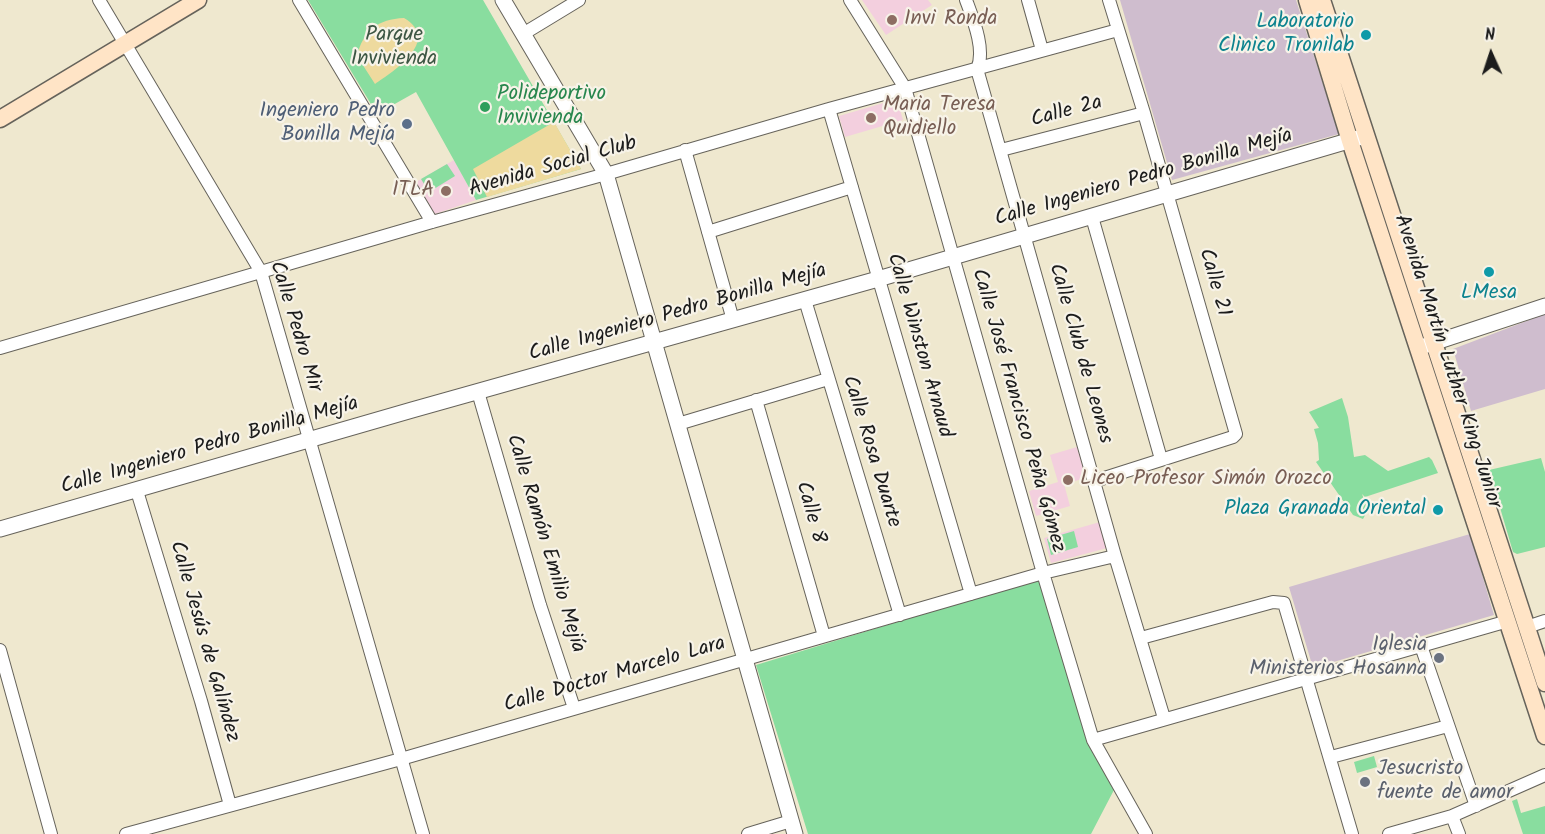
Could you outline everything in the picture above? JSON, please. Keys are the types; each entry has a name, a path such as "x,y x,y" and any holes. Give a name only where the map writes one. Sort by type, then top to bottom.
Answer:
{"main road":[{"path":"0,119 198,0"},
{"name":"Avenida Martín Luther King Junior","path":"1306,0 1358,138 1426,346 1508,621 1540,702 1545,736"},
{"name":"Avenida Martín Luther King Junior","path":"1322,0 1358,138"},
{"name":"Avenida Martín Luther King Junior","path":"1426,346 1545,683"}],"street":[{"name":"Calle Pedro Mir","path":"99,0 261,272 423,834"},
{"path":"299,0 432,222"},
{"path":"503,0 606,174 793,828 748,834"},
{"path":"523,34 579,0"},
{"name":"Calle José Francisco Peña Gómez","path":"850,0 905,88 1043,573 1094,740 1146,834"},
{"name":"Calle Club de Leones","path":"966,0 972,16 981,60 977,69 1164,718"},
{"path":"1028,0 1042,50"},
{"name":"Calle 21","path":"1095,481 1233,437 1236,434 1168,195 1109,0"},
{"name":"Avenida Social Club","path":"0,348 829,109 1118,30"},
{"name":"Calle Winston Arnaud","path":"829,109 971,594"},
{"name":"Calle 2a","path":"1001,150 1144,113"},
{"name":"Calle Ingeniero Pedro Bonilla Mejía","path":"0,529 878,279 1358,138"},
{"path":"685,150 733,320"},
{"path":"708,232 852,187"},
{"path":"1092,217 1161,459"},
{"name":"Calle Rosa Duarte","path":"805,300 900,615"},
{"path":"1426,346 1545,306"},
{"path":"678,424 828,379"},
{"name":"Calle Ramón Emilio Mejía","path":"478,392 573,708"},
{"name":"Calle 8","path":"756,400 824,636"},
{"name":"Calle Jesús de Galíndez","path":"137,490 201,701 230,806"},
{"name":"Calle Doctor Marcelo Lara","path":"126,834 401,759 1043,573 1116,556"},
{"path":"1141,638 1273,602 1282,602 1286,605 1352,834"},
{"path":"1094,740 1164,718 1508,621"},
{"path":"1527,627 1545,621"},
{"path":"1421,646 1476,806"},
{"path":"0,650 51,834"},
{"path":"1331,757 1448,726"},
{"path":"1389,834 1452,816 1545,775"},
{"path":"1452,816 1459,834"}],"shaded area":[{"name":"Invi Ronda","path":"862,0 928,0 932,5 886,35"},
{"path":"1120,0 1296,0 1339,134 1172,180"},
{"name":"Maria Teresa Quidiello","path":"897,99 903,120 845,137 839,116"},
{"name":"ITLA","path":"454,160 476,200 435,214 416,182"},
{"path":"1545,314 1545,389 1471,411 1453,349"},
{"name":"Liceo Profesor Simón Orozco","path":"1077,447 1086,478 1064,484 1070,506 1036,516 1029,491 1058,482 1050,455"},
{"path":"1100,522 1107,548 1051,563 1044,538"},
{"path":"1470,534 1494,615 1313,668 1289,587"}],"green space":[{"name":"Parque Invivienda","path":"308,0 483,0 581,169 476,200 416,92 377,114"},
{"path":"447,164 455,176 429,192 421,179"},
{"path":"1342,398 1348,417 1354,457 1365,455 1388,471 1429,457 1438,473 1365,497 1362,494 1368,510 1363,519 1353,515 1316,462 1319,460 1318,443 1314,429 1319,428 1309,412"},
{"path":"1541,458 1545,472 1545,547 1517,554 1513,552 1489,470"},
{"path":"1074,531 1078,547 1051,555 1047,539"},
{"path":"1041,578 1115,788 1091,834 808,834 756,665"},
{"path":"1374,756 1377,767 1357,773 1354,762"},
{"path":"1517,799 1521,813 1545,806 1545,834 1523,834 1512,801"}],"sand":[{"path":"404,18 414,27 418,36 416,45 402,64 375,84 357,56 363,40 379,24"},
{"path":"554,122 581,169 487,197 473,169"}],"place":[{"name":"Invi Ronda","path":"892,20"},
{"name":"Laboratorio Clinico Tronilab","path":"1366,35"},
{"name":"Polideportivo Invivienda","path":"485,107"},
{"name":"Maria Teresa Quidiello","path":"871,118"},
{"name":"Ingeniero Pedro Bonilla Mejía","path":"407,124"},
{"name":"ITLA","path":"446,191"},
{"name":"LMesa","path":"1489,272"},
{"name":"Liceo Profesor Simón Orozco","path":"1068,480"},
{"name":"Plaza Granada Oriental","path":"1438,510"},
{"name":"Iglesia Ministerios Hosanna","path":"1439,658"},
{"name":"Jesucristo fuente de amor","path":"1365,782"}]}
